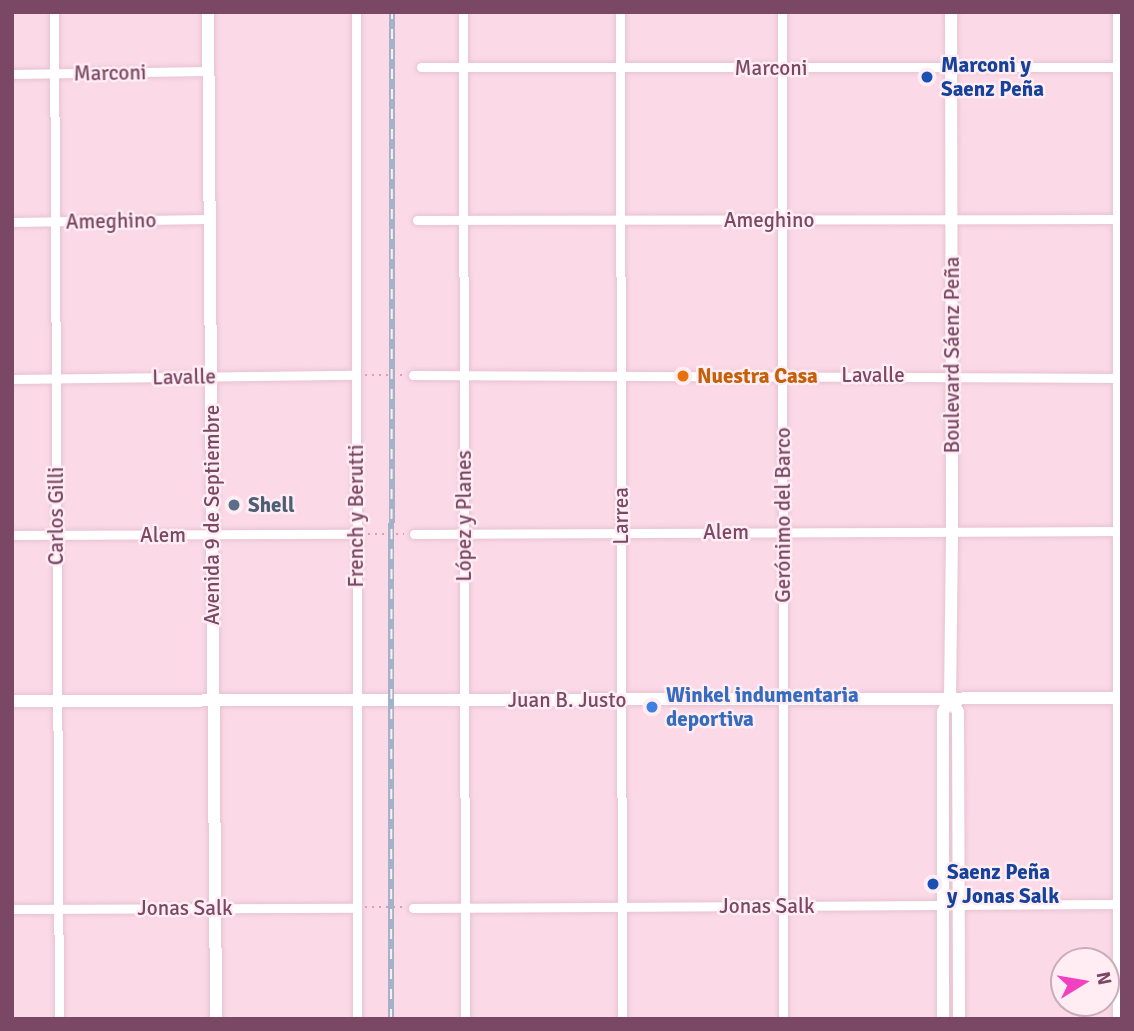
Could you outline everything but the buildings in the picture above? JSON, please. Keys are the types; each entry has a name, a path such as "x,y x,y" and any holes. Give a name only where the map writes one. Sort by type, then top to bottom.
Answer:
{"street":[{"name":"Carlos Gilli","path":"54,12 59,1019"},
{"name":"Avenida 9 de Septiembre","path":"208,12 216,1019"},
{"name":"French y Berutti","path":"356,12 357,1019"},
{"name":"López y Planes","path":"463,12 465,1019"},
{"name":"Larrea","path":"620,12 622,1019"},
{"name":"Gerónimo del Barco","path":"782,12 783,1019"},
{"name":"Boulevard Sáenz Peña","path":"943,1019 943,712 950,699 952,531 951,12"},
{"path":"1117,12 1117,1019"},
{"name":"Marconi","path":"421,67 1119,66"},
{"name":"Marconi","path":"12,74 208,71"},
{"name":"Ameghino","path":"12,222 209,219"},
{"name":"Ameghino","path":"417,220 1119,219"},
{"name":"Lavalle","path":"413,375 783,374 1119,378"},
{"name":"Lavalle","path":"12,379 356,375"},
{"name":"Alem","path":"414,534 1119,531"},
{"name":"Alem","path":"12,535 356,534"},
{"name":"Juan B. Justo","path":"12,701 1119,698"},
{"name":"Boulevard Sáenz Peña","path":"950,699 958,712 958,1019"},
{"name":"Jonas Salk","path":"413,908 1119,904"},
{"name":"Jonas Salk","path":"12,909 357,908"}],"path":[{"path":"356,375 413,375"},
{"path":"356,534 414,534"},
{"path":"357,908 413,908"}],"shaded area":[{"path":"12,12 1122,12 1122,1019 12,1019"}],"railway":[{"path":"391,1019 392,12"}],"place":[{"name":"Marconi y Saenz Peña","path":"927,77"},
{"name":"Nuestra Casa","path":"683,376"},
{"name":"Shell","path":"234,505"},
{"name":"Winkel indumentaria deportiva","path":"652,707"},
{"name":"Saenz Peña y Jonas Salk","path":"933,884"}]}
